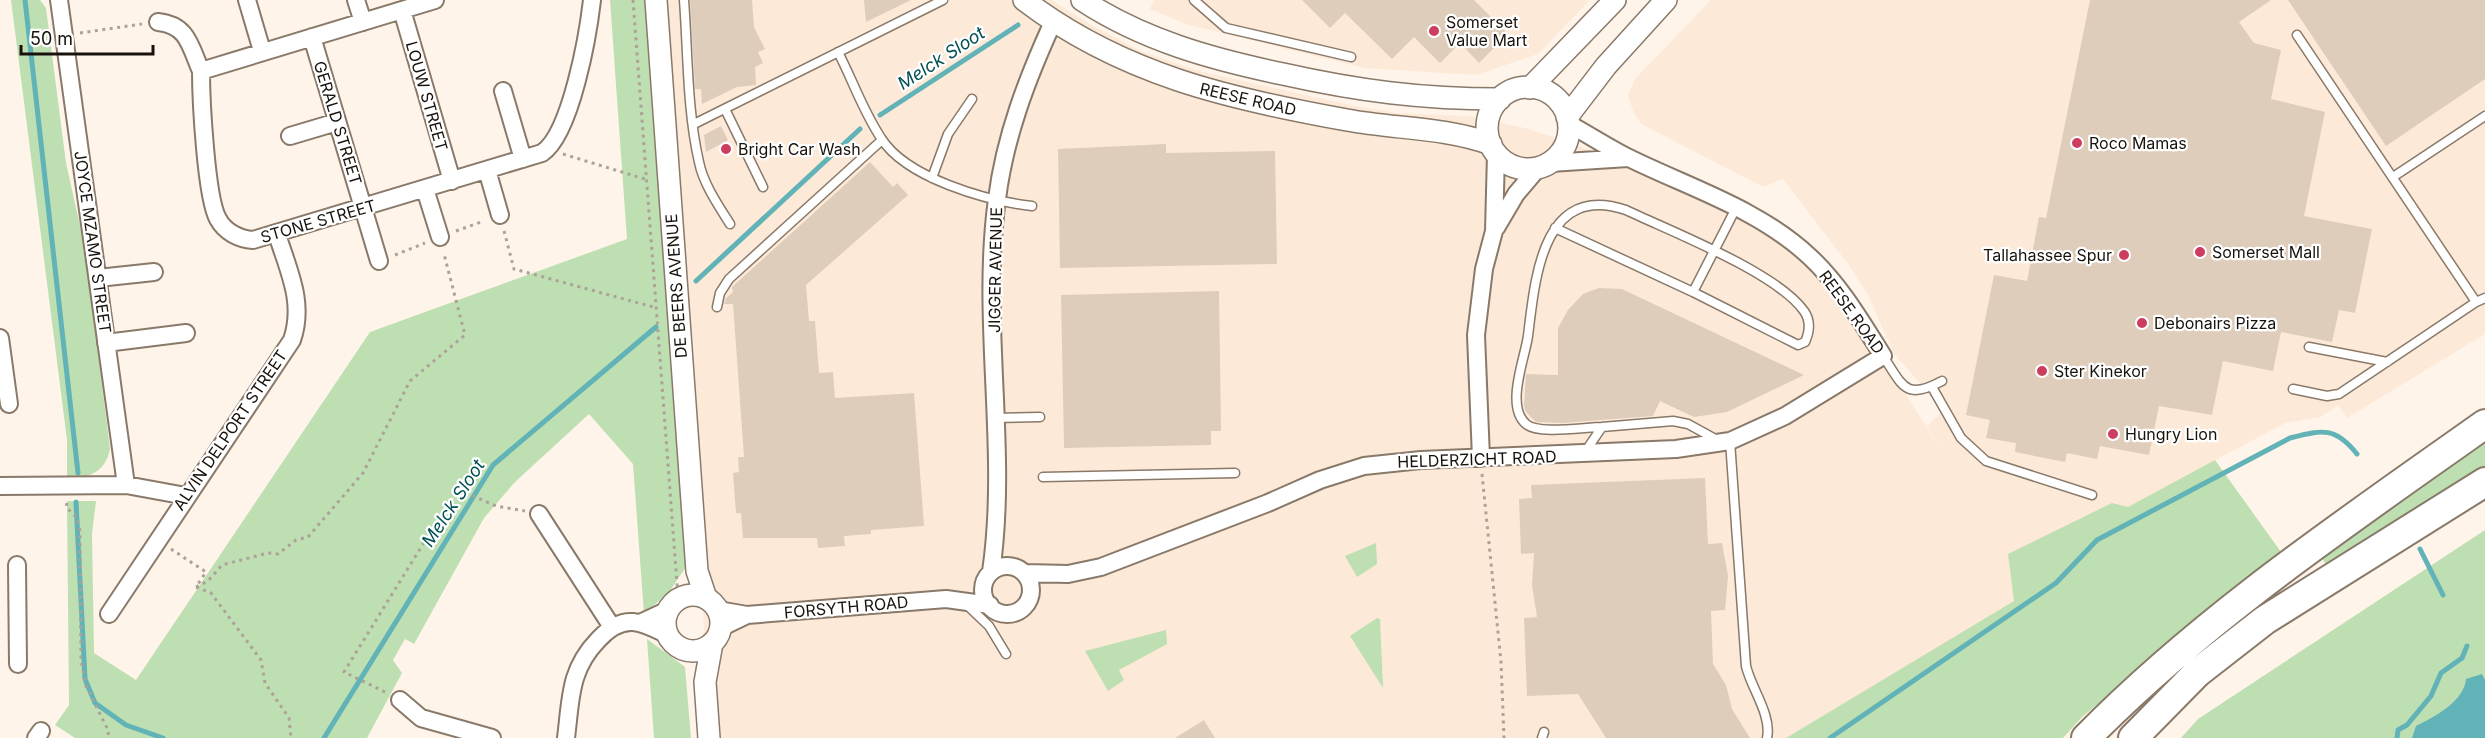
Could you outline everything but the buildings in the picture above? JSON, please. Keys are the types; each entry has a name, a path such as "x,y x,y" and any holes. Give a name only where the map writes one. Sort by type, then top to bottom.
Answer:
{"highway":[{"path":"2086,738 2169,659 2244,599 2485,424"},
{"path":"2133,738 2197,673 2265,620 2485,482"}],"street":[{"name":"JOYCE MZAMO STREET","path":"59,0 126,485"},
{"path":"247,0 262,51"},
{"path":"356,0 363,22"},
{"path":"158,22 171,23 183,32 201,71 435,0"},
{"path":"553,144 578,77 592,0"},
{"name":"DE BEERS AVENUE","path":"656,0 709,738"},
{"name":"REESE ROAD","path":"1024,0 1053,22 1089,44 1142,69 1207,90 1348,121 1451,132 1493,149"},
{"name":"REESE ROAD","path":"1082,0 1148,35 1239,65 1360,91 1431,99 1500,99"},
{"path":"1530,88 1615,0"},
{"path":"1494,231 1516,194 1565,147 1568,121 1606,66 1666,0"},
{"name":"LOUW STREET","path":"402,10 452,181"},
{"name":"JIGGER AVENUE","path":"988,577 998,528 993,289 997,200 1015,115 1029,75 1053,22"},
{"name":"GERALD STREET","path":"312,37 379,261"},
{"name":"STONE STREET","path":"201,71 201,103 214,209 217,218 231,233 247,240 277,234 488,170 542,153 553,144"},
{"path":"1481,458 1476,335 1484,269 1494,231 1493,149 1488,120 1500,99 1517,89 1530,88 1544,91 1556,99 1568,121"},
{"path":"503,91 523,159"},
{"name":"REESE ROAD","path":"1568,121 1629,158 1736,208 1783,235 1824,271 1883,356"},
{"path":"290,136 337,122"},
{"path":"1493,149 1515,167 1544,166"},
{"name":"REESE ROAD","path":"1544,166 1629,158"},
{"path":"488,170 500,215"},
{"path":"426,189 440,237"},
{"name":"ALVIN DELPORT STREET","path":"109,614 292,340 298,322 298,300 277,234"},
{"path":"98,278 154,272"},
{"path":"106,343 186,333"},
{"path":"0,338 9,404"},
{"name":"HELDERZICHT ROAD","path":"1031,594 1068,574 1142,553 1338,473 1393,462 1676,449 1726,442 1785,416 1883,356"},
{"path":"0,486 126,485 186,496"},
{"path":"539,514 612,627"},
{"name":"JIGGER AVENUE","path":"998,528 1018,570"},
{"path":"17,565 18,664"},
{"path":"999,567 1018,570 1030,583 1031,594 1026,605 1014,613 1002,613 990,605 984,594 988,577 999,567"},
{"name":"HELDERZICHT ROAD","path":"1018,570 1068,574"},
{"name":"FORSYTH ROAD","path":"953,600 988,577"},
{"name":"FORSYTH ROAD","path":"699,612 747,615 953,600 990,605"},
{"path":"0,611 17,610"},
{"path":"640,623 668,635 680,647 688,650 705,648 699,612"},
{"path":"566,738 573,680 579,663 612,627 621,623 640,623 699,612"},
{"path":"668,635 665,627 699,612"},
{"name":"DE BEERS AVENUE","path":"688,650 705,682"},
{"path":"400,700 421,718 492,738"}],"lane":[{"path":"684,0 699,164 715,199 730,224"},
{"path":"694,124 943,0"},
{"path":"1194,0 1226,28 1351,57"},
{"path":"2297,35 2476,303"},
{"path":"838,52 882,140 902,159 932,178 997,200 1032,206"},
{"path":"932,178 948,134 972,99"},
{"path":"725,109 763,187"},
{"path":"2393,177 2485,116"},
{"path":"717,308 720,293 729,279 882,140"},
{"path":"1556,228 1693,292 1797,345 1805,342 1809,323 1804,311 1766,279 1714,252 1626,210 1609,205 1582,207 1556,228 1542,253 1534,284 1527,345 1517,384 1520,414 1524,423 1538,429 1673,421 1688,424 1726,442 1746,666 1768,724 1767,738"},
{"path":"1693,292 1736,208"},
{"path":"2293,389 2334,396 2485,298"},
{"path":"2309,347 2387,362"},
{"name":"REESE ROAD","path":"1883,356 1904,388 1918,392 1942,381"},
{"path":"1932,387 1961,438 1986,461 2092,495"},
{"path":"996,418 1040,417"},
{"path":"1584,454 1602,427"},
{"path":"1043,477 1235,473"},
{"path":"953,600 988,626 1006,654"}],"path":[{"path":"633,0 699,612"},
{"path":"64,35 158,22"},
{"path":"553,144 561,153 646,180"},
{"path":"379,261 500,215 514,269 653,309 677,307"},
{"path":"196,587 208,581 222,565 268,553 278,554 297,540 308,537 363,473 410,381 465,335 440,237"},
{"path":"1481,458 1501,662 1504,738"},
{"path":"70,487 66,507 77,518 80,531 81,660 86,686 109,732 106,738"},
{"path":"400,700 371,683 344,672 457,489 496,506 539,514"},
{"path":"157,539 206,572 196,587"},
{"path":"196,587 211,593 261,660 265,683 290,718 291,738"}],"shaded area":[{"path":"658,0 1052,0 1091,25 1141,51 1199,71 1355,106 1396,113 1469,116 1529,129 1675,179 1763,224 1838,288 1945,456 1927,426 1943,411 1893,352 1868,295 1848,264 1783,179 1763,187 1641,124 1633,111 1628,95 1635,79 1711,0 2485,0 2485,334 2347,418 2338,405 2321,417 2285,423 2128,507 2006,607 1786,738 712,738"},
{"path":"1154,0 1590,0 1538,54 1476,75 1364,68 1186,24 1150,9"}],"green space":[{"path":"11,0 40,0 46,8 66,163 85,248 110,449 100,469 82,477 67,478 67,440"},
{"path":"610,0 645,0 686,567 669,592 644,614 633,464 589,414 514,483 484,518 414,644 405,639 393,660 402,673 367,738 75,738 55,725 69,705 67,501 96,501 92,534 94,653 136,680 370,332 627,239"},
{"path":"2485,440 2485,468 2328,567 2321,557"},
{"path":"2215,460 2281,552 2082,717 2063,738 1786,738 2014,601 2008,554 2112,503 2128,507"},
{"path":"2485,530 2485,738 2181,738 2198,719"},
{"path":"1376,543 1377,564 1357,577 1345,556"},
{"path":"1377,618 1380,619 1383,688 1350,636"},
{"path":"1166,630 1167,644 1119,670 1124,680 1108,691 1085,651"},
{"path":"647,639 685,667 691,738 654,738"}],"water":[{"path":"2482,674 2485,680 2485,738 2412,738 2416,726 2454,702 2460,695 2466,679"}],"waterway":[{"path":"25,0 78,473"},
{"name":"Melck Sloot","path":"880,115 1018,25"},
{"name":"Melck Sloot","path":"696,281 860,129"},
{"name":"Melck Sloot","path":"324,738 493,465 656,327"},
{"path":"1830,738 2056,583 2097,540 2290,438 2327,432 2342,439 2357,454"},
{"path":"76,502 85,679 95,703 126,725 163,738"},
{"path":"2420,549 2443,595"},
{"path":"2397,738 2398,730 2407,725 2431,696 2441,673 2462,658 2467,646"}],"place":[{"name":"Somerset Value Mart","path":"1434,31"},
{"name":"Roco Mamas","path":"2077,143"},
{"name":"Bright Car Wash","path":"726,149"},
{"name":"Somerset Mall","path":"2200,252"},
{"name":"Tallahassee Spur","path":"2124,255"},
{"name":"Debonairs Pizza","path":"2142,323"},
{"name":"Ster Kinekor","path":"2042,371"},
{"name":"Hungry Lion","path":"2113,434"}]}
